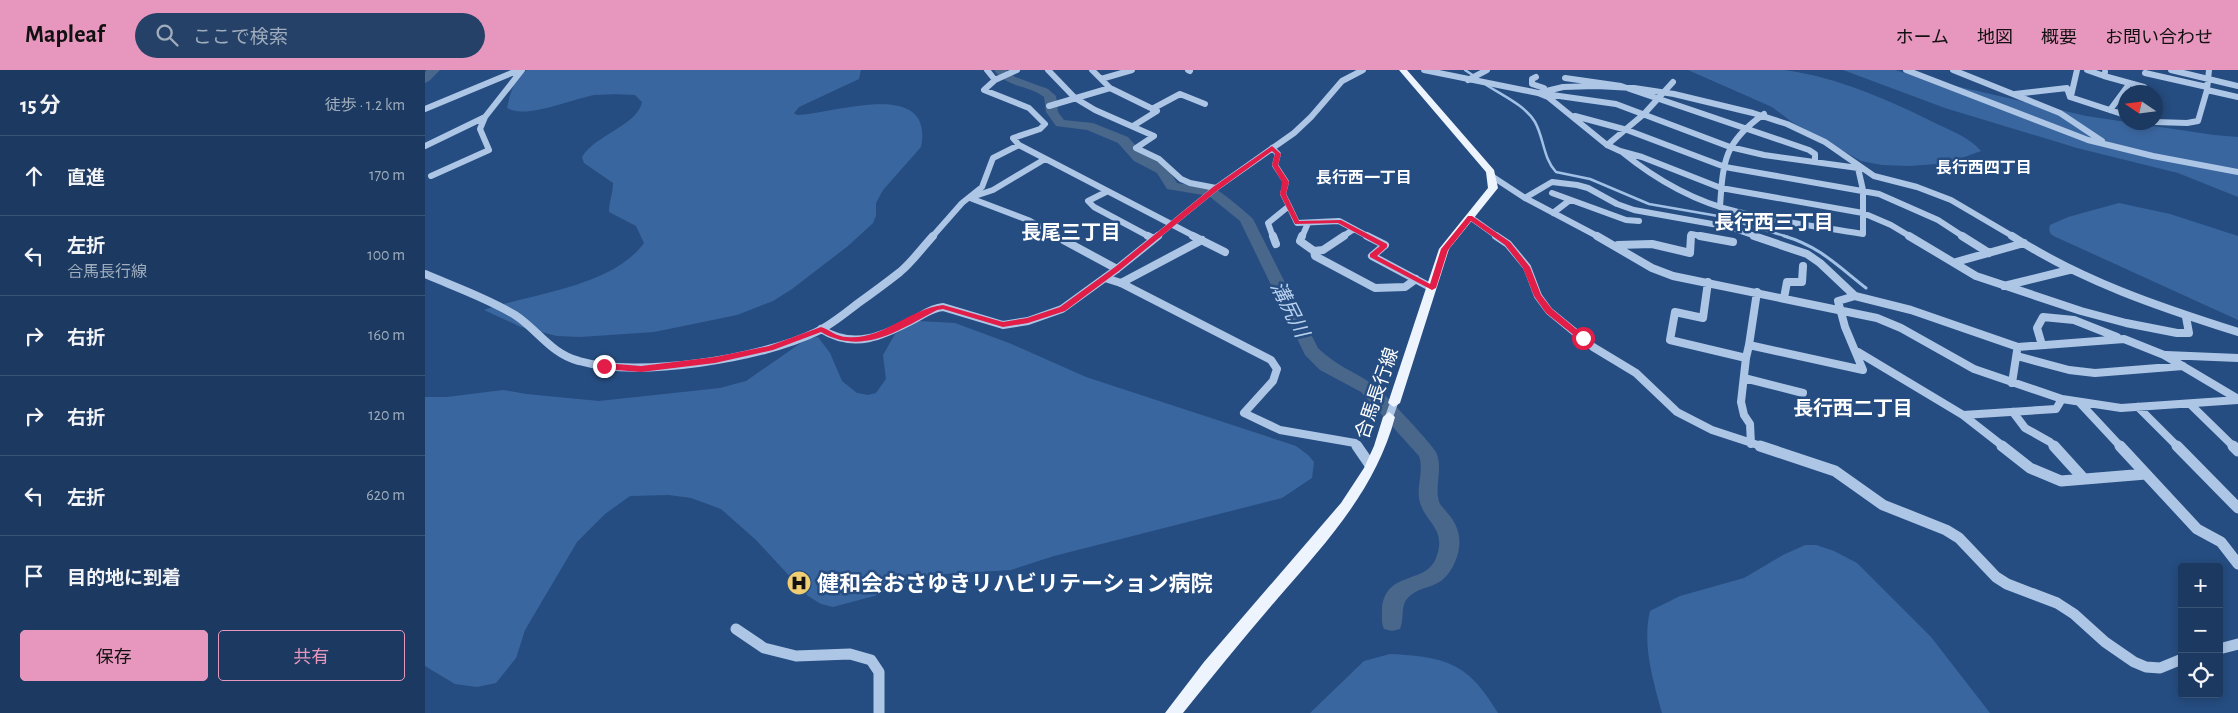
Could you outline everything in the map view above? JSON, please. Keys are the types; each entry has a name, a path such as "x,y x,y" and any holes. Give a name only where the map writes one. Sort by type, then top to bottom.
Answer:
{"main road":[{"path":"1403,70 1459,132 1493,177"},
{"name":"合馬長行線","path":"1173,713 1324,534 1370,466 1379,450 1445,249 1493,188 1493,177"}],"street":[{"path":"425,109 521,70"},
{"path":"431,176 489,150 480,129 485,117 521,70"},
{"path":"987,70 995,80"},
{"path":"1017,70 995,80 984,90 1029,108 1045,124 1040,129 1013,138 1019,145 1106,192 1225,252"},
{"path":"1048,70 1075,98 1095,110 1154,136 1136,148 1159,159 1181,178 1191,183 1216,188"},
{"path":"1092,70 1110,88 1157,111 1133,126"},
{"path":"1101,79 1132,70"},
{"path":"821,329 835,337 846,340 869,338 887,332 935,308 943,307 1003,325 1062,309 1117,269 1216,188 1272,148 1311,117 1342,81 1363,70"},
{"path":"1424,70 1538,93 1615,104 1729,147 1764,155 1858,168"},
{"path":"1467,80 1487,70"},
{"path":"1907,70 1983,98 2076,136 2109,145 2238,172"},
{"path":"1953,70 2061,113 2109,145"},
{"path":"2070,97 2077,70"},
{"path":"2087,70 2105,73 2136,85"},
{"path":"2136,70 2238,97"},
{"path":"2171,70 2238,86"},
{"path":"2163,122 2187,123 2198,121 2207,88 2209,70"},
{"path":"1538,93 1544,88 1579,72"},
{"path":"2144,85 2145,73"},
{"path":"1536,76 1532,79 1532,84 1544,88"},
{"path":"1564,78 1621,86 1659,98 1809,150 1815,154 1815,162"},
{"path":"1665,80 1681,85"},
{"path":"1607,145 1644,114 1673,82"},
{"path":"1049,106 1110,88"},
{"path":"2011,94 2067,88 2070,97"},
{"path":"1538,93 1548,97 1607,145 1620,151 1642,157 1721,188 1863,213 1891,225 1956,262 1976,276 2004,286 2081,311 2169,332 2189,333 2186,317"},
{"path":"1152,108 1180,94 1205,104"},
{"path":"2070,97 2118,113"},
{"path":"1724,98 1812,135 1843,153 1858,168 1871,175 1938,194 1982,217 2069,270 2186,317 2238,332"},
{"path":"2110,110 2118,100"},
{"path":"1720,206 1721,188 1729,147 1745,127 1764,114"},
{"path":"1573,116 1627,130 1725,167 1879,194 1937,220 1989,253"},
{"path":"425,146 485,117"},
{"path":"425,274 492,302 517,316 551,347 577,360 604,366 641,369 715,360 770,348 821,329 869,296 901,271 963,203 982,187 993,158 1019,145"},
{"path":"1272,148 1278,154 1275,165 1285,182 1283,194 1297,223 1339,221 1385,246 1372,256 1432,288"},
{"path":"1620,151 1641,169 1661,181 1737,212 1863,234 1863,190 1858,168"},
{"path":"970,198 993,190 1045,159"},
{"path":"1493,177 1525,198 1615,245 1652,268 1673,276 1877,318 1901,328 1974,369 2062,399 2121,408 2238,400"},
{"path":"1525,198 1552,182 1577,185 1588,188 1617,204 1634,210 1729,227 1807,254 1820,263 1855,296 1911,310 2069,370 2095,373 2183,366"},
{"path":"1106,192 1087,201 1094,207 1154,239"},
{"path":"1552,193 1625,220 1639,221"},
{"path":"970,198 1029,220 1117,269"},
{"path":"1553,213 1570,200"},
{"path":"1276,244 1268,223 1289,206"},
{"path":"1470,217 1508,244 1527,267 1538,296 1549,311 1593,347 1636,373 1677,412 1694,422 1751,444 1835,471 1883,504 1946,530 1959,538 1996,577 2007,584 2057,603 2074,614 2105,642 2134,662 2147,667 2160,668 2178,661"},
{"path":"1308,222 1300,241 1303,245 1314,251 1323,250 1354,229"},
{"path":"1615,245 1652,244 1690,253 1691,234 1733,242"},
{"path":"1121,284 1202,240"},
{"path":"1956,262 2023,243"},
{"path":"1314,251 1315,256 1375,288 1405,287 1416,279"},
{"path":"1783,298 1787,282 1802,282 1803,266"},
{"path":"2004,286 2069,270"},
{"path":"1105,278 1121,284 1271,360 1277,369 1273,381 1244,412 1280,430 1355,443 1370,466"},
{"path":"1708,282 1703,318 1675,312 1670,340 1746,358"},
{"path":"1751,444 1750,424 1744,415 1741,402 1757,292"},
{"path":"1749,344 1863,370 1838,310 1837,301 1855,296"},
{"path":"2042,345 2037,328 2043,317 2073,320 2164,355 2238,400"},
{"path":"2017,351 2042,345 2124,340"},
{"path":"2012,383 2017,351"},
{"path":"1857,352 1963,415 2030,468 2061,481 2146,474"},
{"path":"2164,355 2238,358"},
{"path":"1744,378 1803,393"},
{"path":"1963,415 2056,409 2062,399"},
{"path":"2080,403 2197,529 2221,542 2238,564"},
{"path":"2190,404 2238,451"},
{"path":"2138,407 2238,508"},
{"path":"2013,412 2025,428 2050,442 2083,478"},
{"path":"736,629 764,648 795,656 850,654 871,660 879,672 879,713"},
{"path":"2223,648 2238,644"}],"shaded area":[{"path":"527,70 861,70 859,79 799,107 794,113 797,115 877,104 897,106 912,112 921,125 921,147 883,190 876,203 876,216 873,223 848,246 792,289 773,301 737,315 654,332 580,337 557,336 521,327 484,310 570,287 592,279 612,270 630,258 644,243 636,226 609,212 613,183 584,163 582,157 596,142 633,117 639,110 642,102 635,95 605,94 537,110 515,111 507,108 516,82"},
{"path":"1688,70 1784,70 1824,78 1864,91 1902,107 1972,142 1981,151 1948,163 1910,166 1882,165 1861,161 1792,122 1772,107"},
{"path":"1843,70 1895,70 1925,79 2086,116 2118,121 2118,130 2163,130 2163,127 2238,137 2238,197 2178,173 2077,148 1945,108"},
{"path":"2119,203 2170,214 2238,236 2238,320 2056,237 2050,232 2050,225 2068,217"},
{"path":"919,321 955,323 1009,343 1086,377 1296,446 1314,462 1312,478 1282,498 1054,556 1011,570 927,575 874,596 833,607 821,604 808,596 756,540 721,509 691,498 669,495 630,496 605,514 577,542 525,630 516,658 496,683 477,687 455,684 425,666 425,397 447,397 503,390 599,401 720,388 746,381 808,338 818,337 830,353 842,381 857,393 868,395 876,393 886,379 883,355 895,334"},
{"path":"1805,545 1816,545 1834,551 1857,563 1931,637 1990,713 1662,713 1652,675 1648,650 1647,637 1650,611 1680,596 1744,578 1783,555"},
{"path":"1390,654 1427,657 1454,666 1466,673 1476,683 1498,713 1310,713 1364,661"}],"waterway":[{"path":"425,79 434,70"},
{"name":"溝尻川","path":"1000,70 1011,80 1038,88 1050,96 1052,112 1060,123 1089,126 1123,140 1139,158 1162,170 1172,186 1214,193 1221,201 1246,219 1311,351 1326,366 1367,388 1427,453 1431,466 1428,492 1430,503 1447,529 1450,539 1449,550 1446,561 1437,574 1403,589 1399,593 1393,604 1392,622"},
{"path":"1465,70 1474,76"},
{"path":"1485,84 1519,105 1531,116 1538,128 1549,161 1556,172 1590,179 1649,204 1718,216 1788,237"},
{"path":"1784,236 1818,251 1866,288"}],"place":[{"name":"健和会おさゆきリハビリテーション病院","path":"799,583"}],"district":[{"name":"長行西四丁目","path":"1984,167"},
{"name":"長行西一丁目","path":"1364,177"},
{"name":"長行西三丁目","path":"1774,222"},
{"name":"長尾三丁目","path":"1071,232"},
{"name":"長行西二丁目","path":"1853,408"}],"route":[{"path":"604,366 641,369 715,360 770,348 821,329 835,337 846,340 869,338 887,332 935,308 943,307 1003,325 1028,320 1062,309 1117,269 1216,188 1272,148 1278,154 1275,165 1285,182 1283,194 1297,223 1339,221 1385,246 1372,256 1432,288 1445,249 1470,217 1508,244 1527,267 1538,296 1549,311 1583,338"}]}
